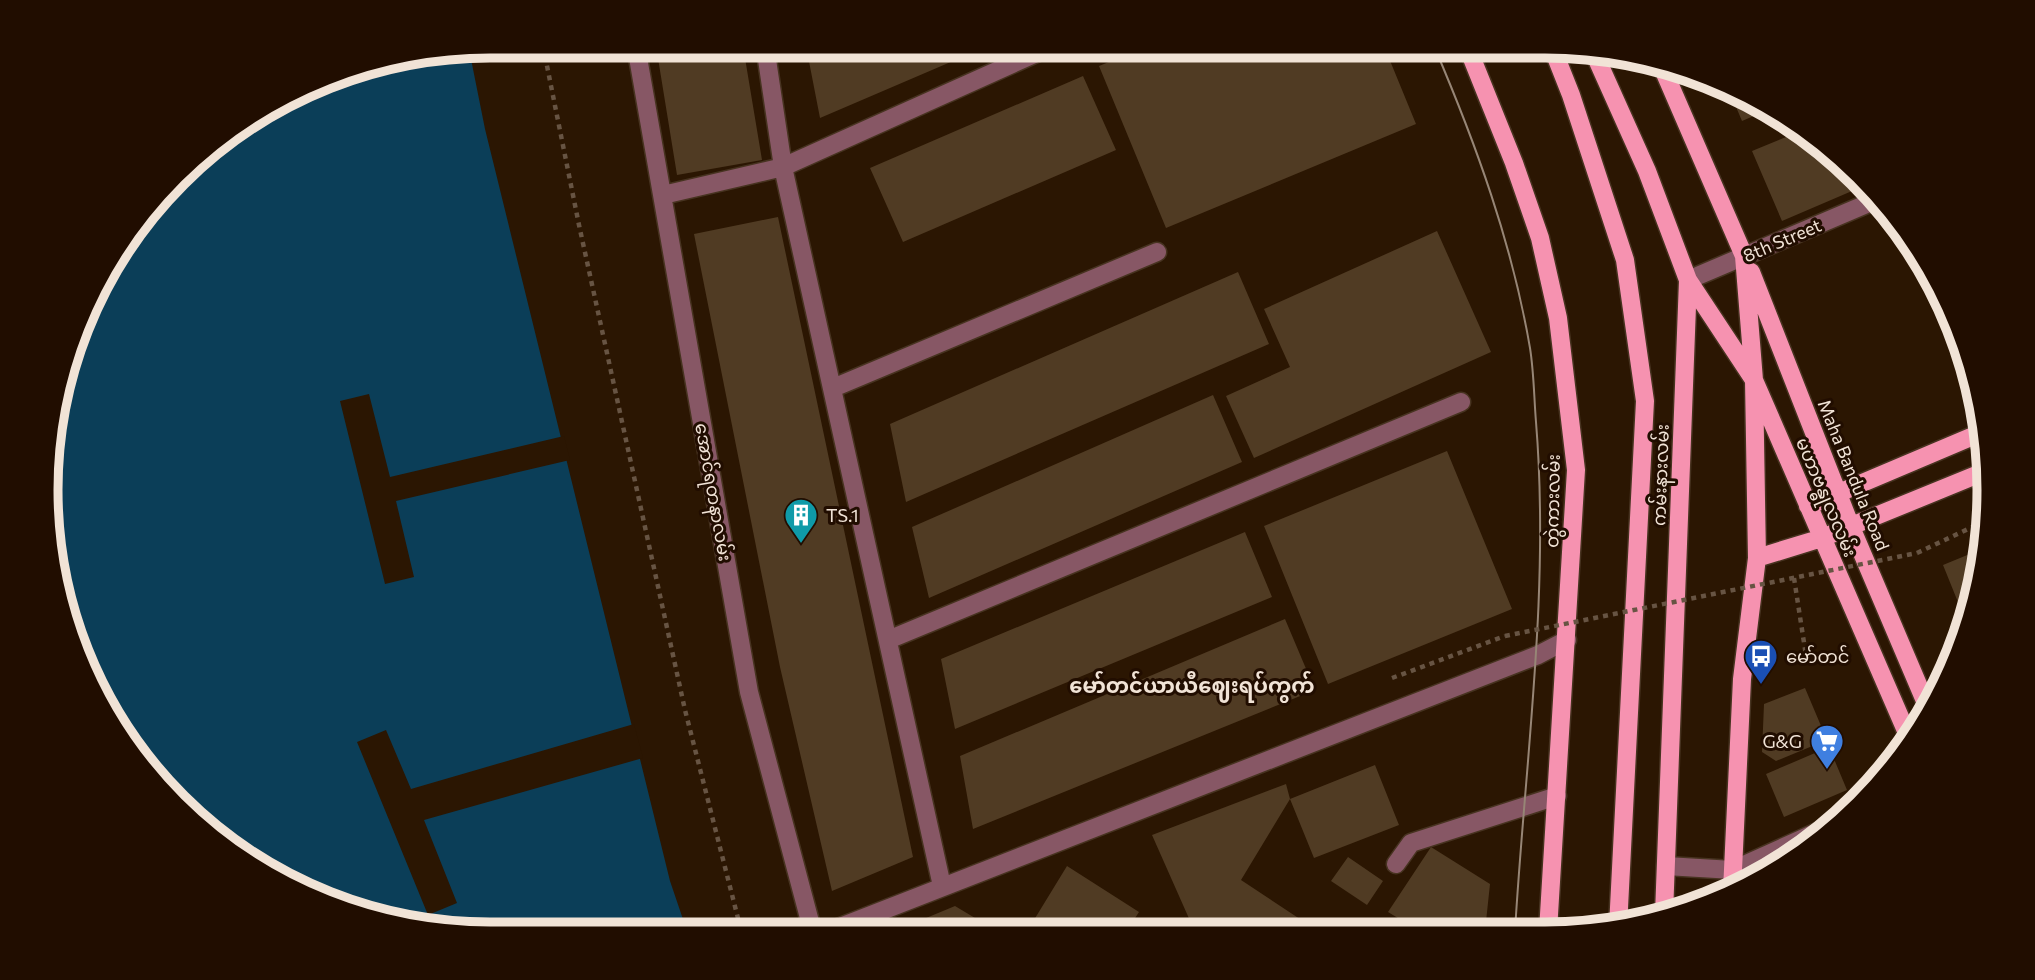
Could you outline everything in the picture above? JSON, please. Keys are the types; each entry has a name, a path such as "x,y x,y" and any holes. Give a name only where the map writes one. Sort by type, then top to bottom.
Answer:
{"main road":[{"name":"တွဲကားလမ်း","path":"1472,58 1514,163 1540,238 1558,318 1576,470 1549,922"},
{"path":"1557,58 1625,260 1645,401 1619,916"},
{"name":"ကမ်းနားလမ်း","path":"1598,61 1647,171 1688,280 1664,906"},
{"path":"1666,75 1744,256 1754,380 1757,558 1742,679 1733,879"},
{"name":"Maha Bandula Road","path":"1744,256 1924,698"},
{"name":"မဟာဗန္ဓုလလမ်း","path":"1688,280 1754,380 1905,728"},
{"path":"1808,506 1974,436"},
{"path":"1757,558 1852,527 1976,475"}],"street":[{"name":"အောင်ရတနာလမ်း","path":"638,58 749,692 810,922"},
{"path":"767,58 783,167 942,886"},
{"path":"663,195 783,167 1025,58"},
{"name":"8th Street","path":"1688,280 1868,203"},
{"path":"833,388 1157,252"},
{"path":"888,640 1461,402"},
{"path":"852,922 1538,655 1567,640"},
{"path":"1396,864 1411,843 1557,796"},
{"path":"1666,866 1733,870 1795,842"}],"path":[{"path":"545,58 579,225 685,710 739,922"},
{"path":"1392,678 1505,636 1917,552 1975,525"},
{"path":"1794,578 1807,662"}],"water":[{"path":"471,59 485,129 670,881 684,922 462,921 406,914 351,899 299,878 274,864 205,815 184,796 147,753 102,681 72,602 61,546 59,518 61,434 72,378 81,351 102,299 116,274 165,205 184,184 227,147 299,102 378,72 434,61"}],"pier":[{"path":"369,394 390,477 564,436 570,460 396,501 414,577 385,584 340,401"},
{"path":"634,724 643,758 424,820 457,903 428,915 357,742 386,730 411,789"}],"building":[{"path":"658,58 745,58 762,160 677,175"},
{"path":"808,58 960,58 820,118"},
{"path":"1119,58 1389,58 1416,124 1166,228 1099,66"},
{"path":"1083,76 1116,150 903,242 870,168"},
{"path":"1733,101 1758,114 1742,121"},
{"path":"1791,135 1830,165 1856,189 1782,221 1752,151"},
{"path":"778,217 913,857 832,891 780,667 694,234"},
{"path":"1437,231 1491,352 1254,458 1226,396 1290,367 1264,309"},
{"path":"1238,272 1269,344 906,502 890,424"},
{"path":"1213,395 1242,462 929,598 912,527"},
{"path":"1447,451 1512,609 1328,684 1264,526"},
{"path":"1245,532 1272,597 955,729 941,659"},
{"path":"1973,553 1961,609 1943,565"},
{"path":"1285,619 1315,690 973,829 960,756"},
{"path":"1805,688 1827,740 1776,761 1762,752 1764,704"},
{"path":"1829,747 1847,790 1784,817 1766,774"},
{"path":"1375,765 1399,825 1314,858 1290,799"},
{"path":"1286,784 1290,799 1241,880 1304,922 1191,922 1152,835"},
{"path":"1431,847 1490,884 1486,922 1404,922 1388,912"},
{"path":"1348,857 1383,881 1367,905 1331,881"},
{"path":"1067,866 1139,912 1132,922 1033,922"},
{"path":"955,906 982,922 916,922"}],"tram line":[{"path":"1439,58 1478,157 1503,232 1522,309 1532,367 1540,486 1540,550 1534,677 1516,922"}],"place":[{"name":"TS.1","path":"801,545"},
{"name":"မော်တင်","path":"1761,686"},
{"name":"G&G","path":"1827,771"}],"district":[{"name":"မော်တင်ယာယီဈေးရပ်ကွက်","path":"1192,684"}]}
